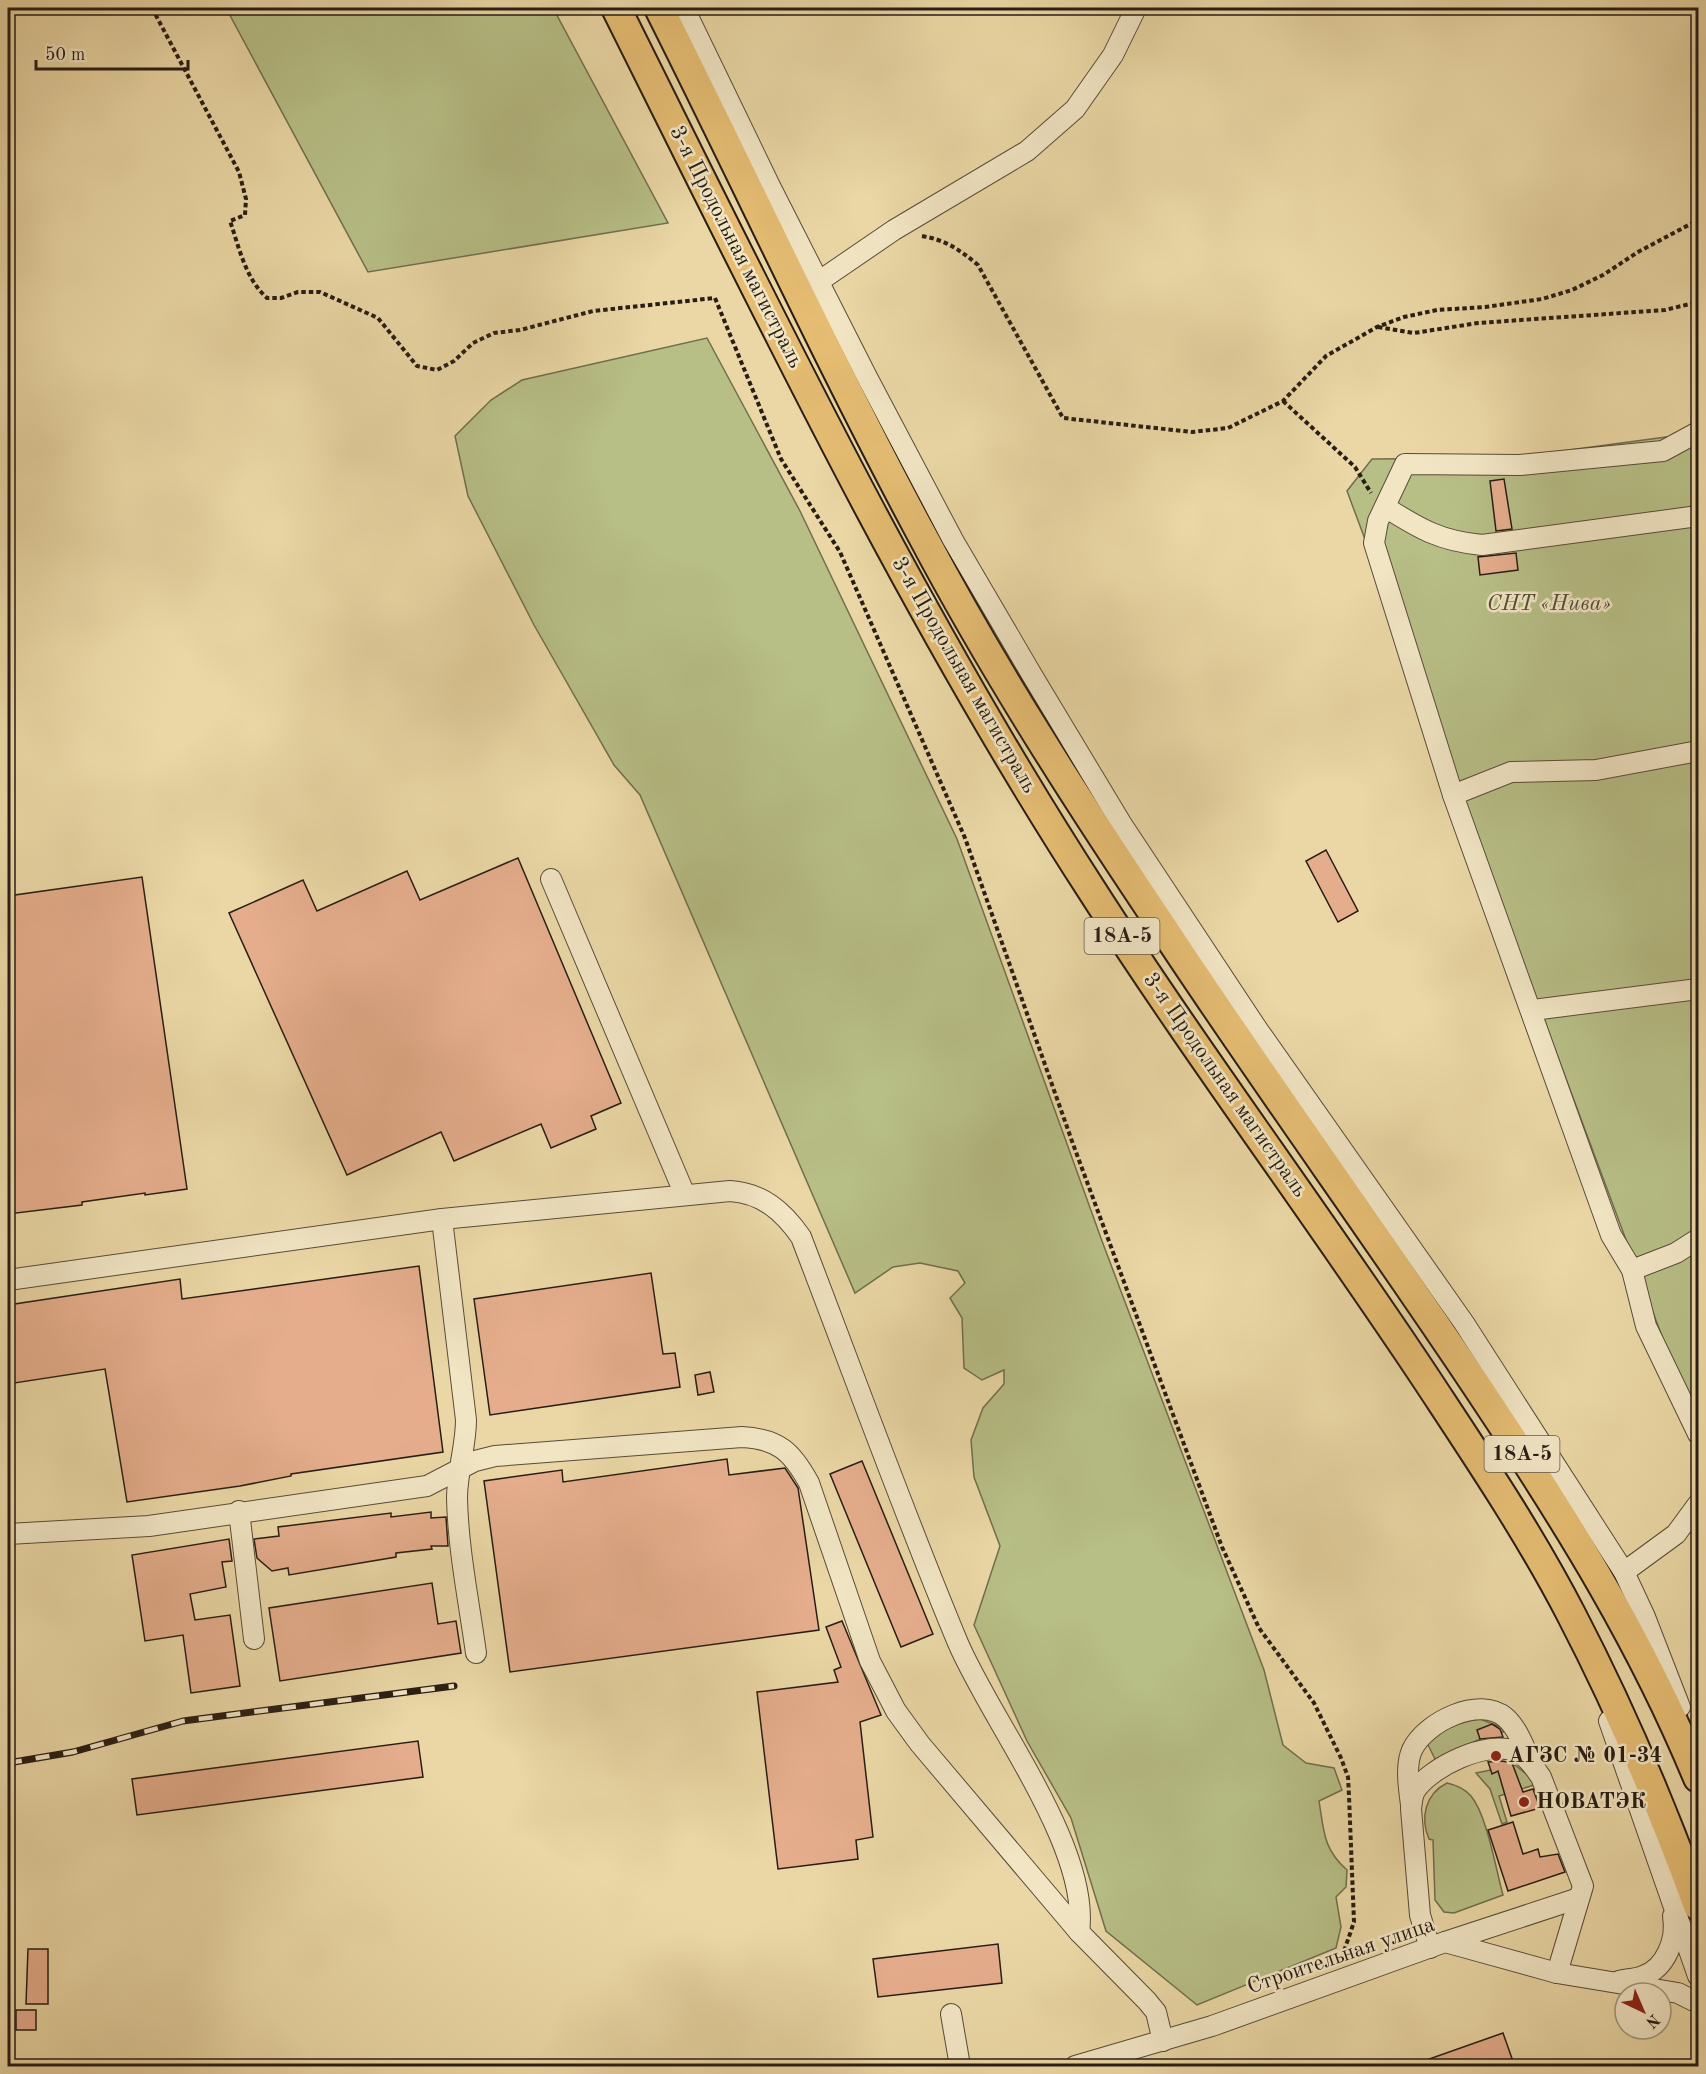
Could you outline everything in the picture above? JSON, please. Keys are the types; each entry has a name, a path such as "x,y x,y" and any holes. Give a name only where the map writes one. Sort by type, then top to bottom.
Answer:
{"highway":[{"name":"3-я Продольная магистраль","path":"616,8 838,449 921,605 1003,745 1089,886 1160,993 1394,1329 1494,1481 1570,1611 1625,1725 1674,1838 1698,1906"},
{"name":"3-я Продольная магистраль","path":"659,8 922,536 996,664 1165,932 1430,1315 1548,1494 1629,1629 1676,1724 1698,1778"}],"street":[{"path":"684,8 818,282 953,540 1121,823 1256,1027 1464,1323 1624,1572 1645,1617 1698,1757"},
{"path":"818,282 894,230 1027,151 1075,109 1113,55 1136,8"},
{"path":"1698,432 1663,451 1520,465 1406,464 1375,530 1374,543 1453,795 1533,1010 1611,1235 1632,1270 1646,1326 1698,1434"},
{"path":"1385,507 1433,535 1451,542 1482,544 1698,516"},
{"path":"1453,795 1511,772 1596,770 1698,751"},
{"path":"550,879 685,1195"},
{"path":"1533,1010 1698,989"},
{"path":"8,1280 442,1219 685,1195 746,1192 768,1201 790,1220 801,1237 959,1645 1042,1799 1066,1855 1080,1902 1079,1932"},
{"path":"442,1219 466,1420 457,1494 458,1523 476,1653"},
{"path":"1632,1270 1676,1253 1698,1239"},
{"path":"8,1534 149,1526 238,1511 427,1486 475,1461 495,1456 742,1437 760,1438 778,1445 796,1459 810,1483 870,1661 896,1711 920,1744 1079,1932 1156,2012 1163,2041"},
{"path":"1624,1572 1676,1534 1698,1504"},
{"path":"238,1511 254,1639"},
{"path":"1570,1611 1698,1976"},
{"path":"1557,1973 1581,1892 1561,1825 1517,1732 1505,1717 1484,1710 1460,1712 1435,1723 1412,1751 1408,1774 1420,1915 1438,1945 1581,1892"},
{"path":"1411,1809 1414,1793 1425,1779 1439,1769 1482,1750 1499,1747 1516,1751 1532,1764"},
{"name":"Строительная улица","path":"1082,2066 1163,2041 1438,1945 1608,1983 1644,1976 1661,1964 1671,1944 1674,1924 1671,1899"},
{"path":"1608,1983 1678,1993 1698,2003"},
{"path":"951,2014 960,2067"}],"path":[{"path":"152,8 239,172 247,209 245,215 230,220 256,289 267,298 281,298 298,292 320,292 339,299 378,318 417,366 437,370 454,361 473,343 494,333 520,330 593,311 716,298 782,459 840,552 965,838 1073,1144 1222,1547 1259,1628 1272,1648 1301,1683 1341,1758 1348,1777 1354,1922 1342,1956 1340,1980"},
{"path":"894,230 942,239 960,249 978,265 1063,418 1192,432 1228,428 1283,401 1326,356 1377,327 1404,317 1437,310 1485,307 1542,299 1572,290 1603,275 1638,252 1698,220"},
{"path":"1377,327 1414,333 1478,323 1665,310 1698,302"},
{"path":"1283,401 1356,467 1377,502 1385,507"}],"green space":[{"path":"226,8 553,8 668,223 368,272"},
{"path":"707,338 800,511 957,839 1102,1241 1264,1670 1283,1745 1306,1763 1334,1768 1342,1790 1319,1801 1329,1847 1347,1870 1346,1887 1336,1897 1341,1927 1336,1948 1197,2005 1106,1931 1071,1818 1027,1741 974,1625 1000,1546 974,1477 971,1440 983,1408 1004,1384 1004,1370 982,1380 964,1368 962,1318 950,1298 965,1283 958,1271 920,1263 893,1267 855,1293 640,795 614,765 534,625 468,496 455,436 491,400 522,380"},
{"name":"СНТ «Нива»","path":"1698,424 1698,1433 1347,491 1372,459 1509,458 1681,435"},
{"path":"1480,1719 1501,1727 1504,1732 1486,1736 1435,1759 1427,1743 1452,1727"},
{"path":"1515,1765 1530,1777 1534,1785 1499,1796 1507,1822 1502,1824 1490,1789 1476,1773"},
{"path":"1447,1783 1466,1791 1477,1805 1486,1829 1503,1895 1454,1913 1444,1912 1435,1900 1433,1840 1429,1839 1425,1823 1429,1800"}],"building":[{"path":"1504,479 1512,529 1496,531 1490,481"},
{"path":"1516,553 1518,570 1480,575 1478,557"},
{"path":"1326,850 1358,911 1338,922 1306,861"},
{"path":"518,858 621,1103 591,1116 596,1129 551,1148 541,1124 454,1161 441,1132 347,1175 229,913 303,880 317,911 407,871 420,900"},
{"path":"142,877 187,1189 145,1195 145,1193 82,1202 82,1205 8,1214 8,896"},
{"path":"419,1266 443,1452 291,1474 291,1476 240,1486 127,1502 105,1369 8,1384 8,1305 180,1279 182,1299"},
{"path":"651,1273 663,1354 675,1353 680,1387 490,1415 474,1299"},
{"path":"710,1372 714,1392 698,1395 695,1375"},
{"path":"727,1459 729,1475 785,1468 798,1488 819,1630 510,1672 484,1481 562,1470 563,1482"},
{"path":"862,1461 933,1634 901,1647 830,1474"},
{"path":"431,1512 431,1518 446,1517 448,1546 431,1546 432,1549 396,1553 396,1557 289,1575 288,1568 272,1571 257,1558 254,1539 279,1536 278,1527 391,1513 391,1517"},
{"path":"229,1539 232,1561 222,1562 226,1587 190,1594 195,1620 230,1615 240,1686 191,1693 183,1635 145,1641 132,1555"},
{"path":"432,1583 438,1624 456,1621 461,1653 280,1681 269,1608"},
{"path":"842,1621 881,1715 860,1722 873,1837 856,1840 858,1859 778,1869 757,1692 838,1682 834,1670 841,1667 826,1627"},
{"path":"1492,1724 1500,1729 1503,1737 1480,1739 1477,1730"},
{"path":"418,1741 423,1777 137,1815 132,1779"},
{"path":"1488,1762 1512,1763 1523,1792 1533,1789 1540,1808 1511,1816 1498,1771 1492,1774"},
{"path":"1513,1822 1523,1854 1538,1849 1540,1857 1558,1854 1565,1872 1508,1891 1488,1830"},
{"path":"998,1944 1002,1983 878,1997 873,1959"},
{"path":"28,1949 48,1949 48,2004 26,2004"},
{"path":"16,2010 36,2010 36,2030 16,2030"},
{"path":"1503,2033 1515,2067 1415,2067 1415,2064"}],"railway":[{"path":"8,1763 73,1752 183,1721 454,1686"}],"place":[{"name":"АГЗС № 01-34","path":"1496,1756"},
{"name":"НОВАТЭК","path":"1524,1802"}]}
